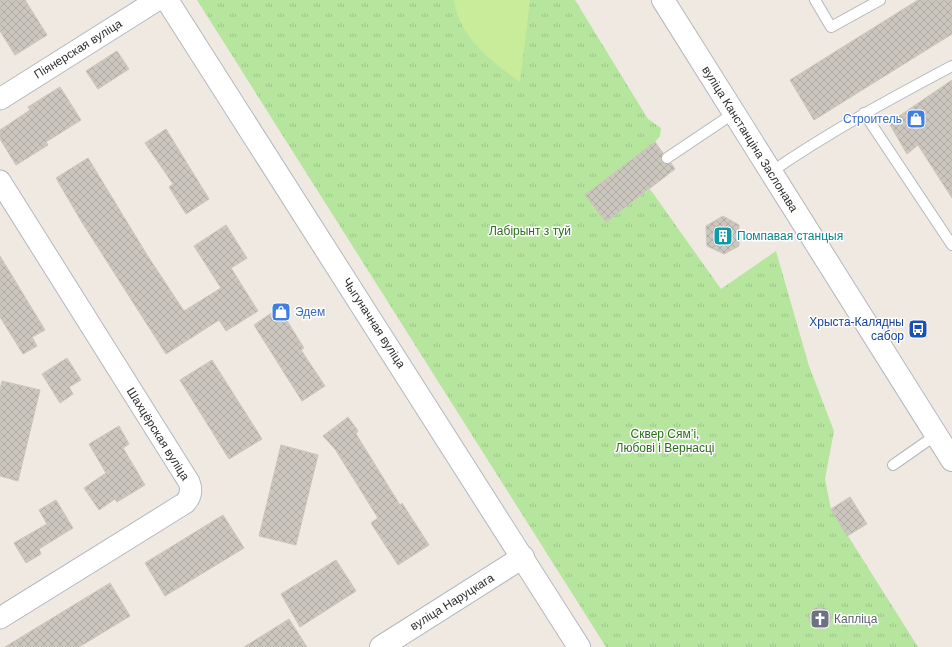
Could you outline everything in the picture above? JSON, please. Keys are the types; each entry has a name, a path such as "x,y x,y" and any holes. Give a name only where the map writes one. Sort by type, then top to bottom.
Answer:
{"main road":[{"name":"Чыгуначная вуліца","path":"168,0 579,647"},
{"name":"вуліца Канстанціна Заслонава","path":"663,0 952,460"},
{"name":"вуліца Наруцкага","path":"381,647 523,557"}],"street":[{"name":"Піянерская вуліца","path":"0,99 157,0"},
{"name":"Шахцёрская вуліца","path":"0,181 189,482 191,493 185,503 0,618"}],"lane":[{"path":"815,0 831,27 880,0"},
{"path":"771,172 805,149 864,113 952,66"},
{"path":"667,158 734,113"},
{"path":"864,113 952,245"},
{"path":"893,465 936,435"}],"green space":[{"name":"Сквер Сямʼі, Любові і Вернасці","path":"197,0 575,0 648,119 661,128 660,136 655,142 585,195 606,222 650,189 721,289 776,251 809,366 834,431 825,479 831,509 918,647 606,647"},
{"path":"454,0 530,0 520,82 488,57 469,36 457,13"}],"building":[{"path":"0,0 25,0 47,35 15,55 0,31"},
{"path":"918,0 952,0 952,34 814,120 790,80"},
{"path":"117,51 129,69 98,89 86,71"},
{"path":"952,80 952,198 918,145 907,154 889,123"},
{"path":"60,87 81,120 46,142 48,145 16,165 0,139 0,130 30,110 28,107"},
{"path":"166,129 209,199 186,214 169,187 173,184 145,143"},
{"path":"655,142 663,153 661,158 662,162 667,164 671,163 675,169 606,222 585,195"},
{"path":"88,158 147,255 184,311 221,288 194,246 226,225 247,258 231,268 258,311 226,331 219,320 166,354 83,224 56,178"},
{"name":"Помпавая станцыя","path":"723,216 739,225 739,246 724,254 707,246 706,226"},
{"path":"0,256 45,330 32,337 37,346 23,354 0,317"},
{"path":"279,308 304,348 301,350 325,386 302,401 254,325"},
{"path":"67,358 81,380 69,387 73,394 60,403 42,374"},
{"path":"212,360 262,439 229,459 180,380"},
{"path":"2,381 40,390 18,481 0,476 0,390"},
{"path":"348,417 358,431 356,434 400,505 402,503 429,545 398,565 371,523 378,518 335,449 323,436"},
{"path":"119,426 129,444 123,448 145,485 117,502 115,499 99,510 84,488 106,473 89,444"},
{"path":"281,445 318,455 296,545 259,536"},
{"path":"850,497 867,524 847,536 831,509"},
{"path":"56,500 73,528 39,549 41,554 26,563 14,543 47,524 39,510"},
{"path":"223,515 244,548 165,596 145,563"},
{"path":"336,560 356,591 300,627 281,594"},
{"path":"110,583 130,616 79,647 5,647"},
{"name":"Капліца","path":"820,607 828,610 831,618 828,626 820,629 812,626 809,618 812,610"},
{"path":"289,619 307,647 244,647"}],"place":[{"name":"Строитель","path":"916,119"},
{"name":"Помпавая станцыя","path":"723,236"},
{"name":"Эдем","path":"281,312"},
{"name":"Хрыста-Калядны сабор","path":"918,329"},
{"name":"Капліца","path":"820,619"}],"park label":[{"name":"Лабірынт з туй","path":"530,231"}]}
